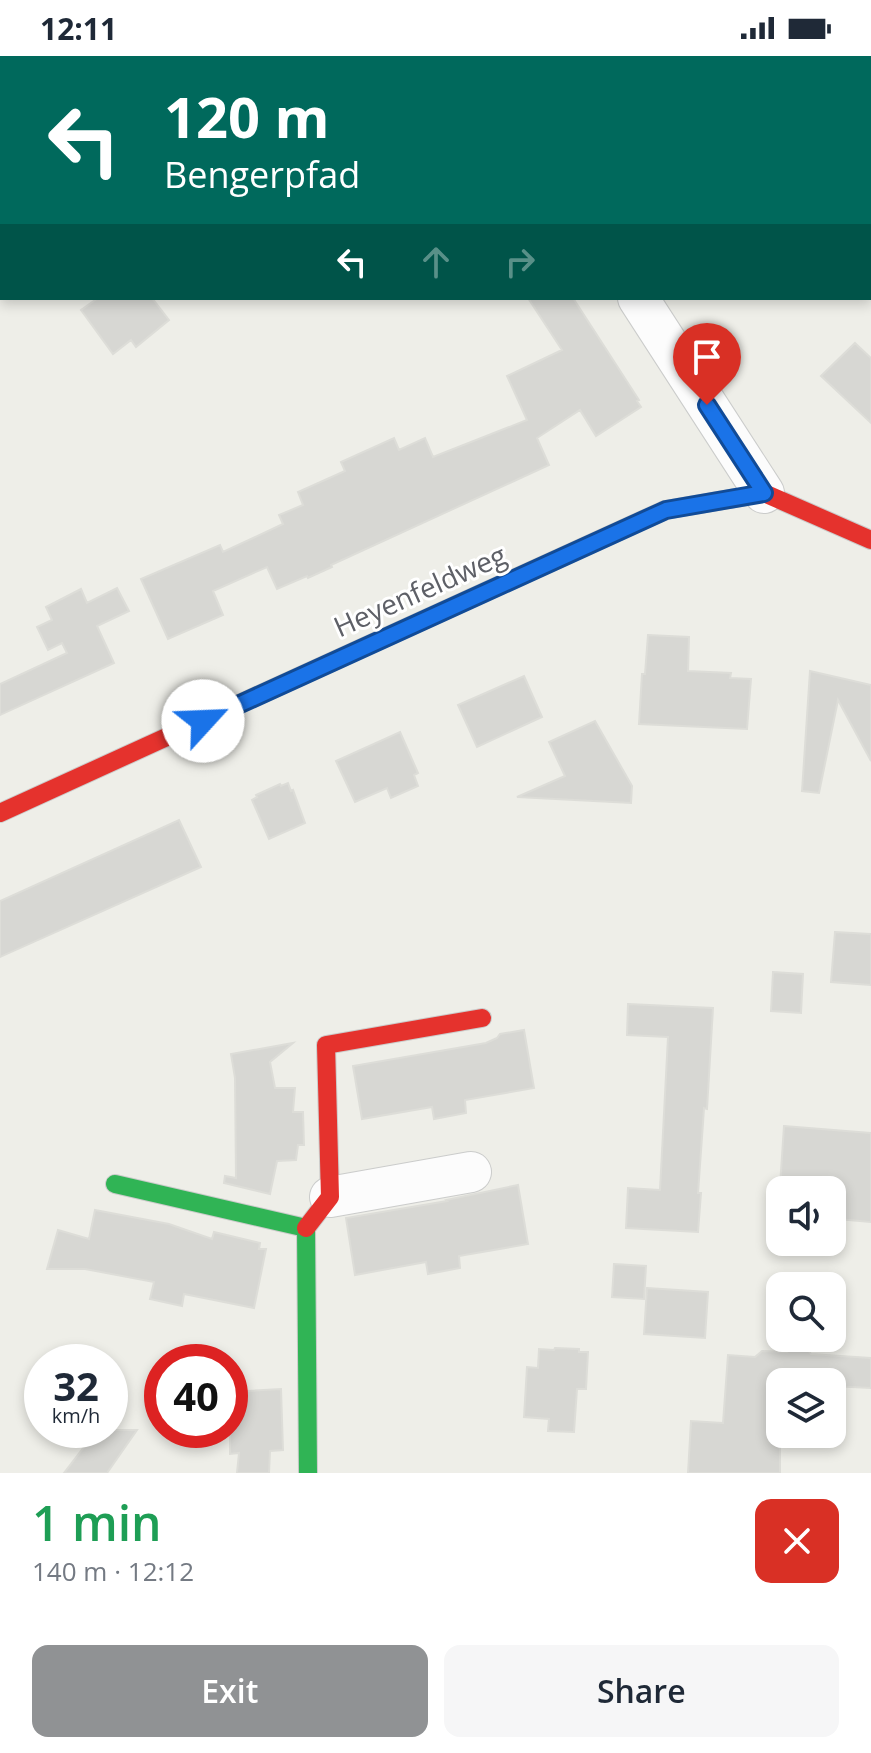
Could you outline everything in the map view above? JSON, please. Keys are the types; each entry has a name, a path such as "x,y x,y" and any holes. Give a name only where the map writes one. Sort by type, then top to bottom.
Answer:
{"street":[{"path":"639,300 764,493 871,540"},
{"name":"Heyenfeldweg","path":"0,813 666,510 764,493"},
{"path":"308,1473 306,1360 318,1212 326,1045 482,1018"},
{"path":"115,1184 318,1212 471,1172"}],"building":[{"path":"95,300 154,300 169,320 136,347 131,340 113,354 81,310"},
{"path":"529,300 574,300 641,407 596,436 580,410 537,438 549,465 308,578 277,589 267,567 213,591 223,615 168,639 141,579 220,545 223,552 283,524 279,515 303,505 298,492 345,471 341,462 394,438 399,450 425,438 433,457 527,420 507,376 562,350"},
{"path":"855,343 871,358 871,423 821,376"},
{"path":"117,588 129,611 97,626 114,663 0,715 0,684 67,653 62,643 48,650 37,627 52,620 46,607 81,589 87,603"},
{"path":"648,635 689,637 688,671 731,673 730,678 751,679 747,729 639,724"},
{"path":"810,671 871,685 871,761 838,700 819,793 802,791"},
{"path":"524,676 542,717 477,747 458,705"},
{"path":"595,721 632,786 631,803 517,797 565,776 549,742"},
{"path":"400,732 418,773 414,775 418,786 391,798 387,788 355,802 336,761"},
{"path":"288,783 305,823 269,839 252,800 256,795"},
{"path":"179,820 201,867 0,957 0,901"},
{"path":"835,932 871,934 871,985 831,982"},
{"path":"773,972 803,974 801,1013 771,1011"},
{"path":"628,1004 713,1008 698,1193 701,1193 698,1232 626,1228 628,1188 660,1190 668,1037 627,1035"},
{"path":"524,1030 534,1088 465,1100 466,1113 434,1119 432,1107 362,1119 353,1066 486,1043 500,1034"},
{"path":"293,1043 270,1062 275,1088 295,1088 293,1112 303,1112 304,1145 298,1145 296,1160 277,1161 270,1194 224,1183 225,1176 236,1178 235,1078 231,1054"},
{"path":"784,1126 871,1133 871,1222 846,1220 846,1176 781,1176"},
{"path":"518,1185 528,1244 459,1256 460,1268 428,1274 426,1262 355,1275 346,1218"},
{"path":"95,1210 169,1224 212,1239 214,1232 260,1243 259,1249 266,1249 254,1308 184,1294 182,1306 150,1299 154,1282 85,1269 47,1269 58,1230 89,1239"},
{"path":"614,1264 646,1266 644,1299 612,1297"},
{"path":"647,1288 708,1292 705,1338 644,1334"},
{"path":"539,1349 588,1352 586,1389 577,1389 574,1432 548,1431 549,1419 524,1417 527,1367 538,1368"},
{"path":"762,1351 871,1358 871,1388 846,1387 846,1368 766,1368 766,1448 780,1448 780,1473 688,1473 691,1421 723,1423 728,1355 755,1357"},
{"path":"281,1389 283,1450 270,1451 269,1473 237,1473 239,1453 230,1454 230,1448 248,1448 248,1391"},
{"path":"128,1430 137,1430 128,1443"},
{"path":"83,1448 124,1448 107,1473 64,1473"}],"traffic: fast":[{"path":"115,1184 306,1228 308,1473"}],"traffic: slow":[{"path":"239,704 665,510"}],"traffic: jam":[{"path":"665,510 764,493 871,540"},
{"path":"0,813 239,704"},
{"path":"306,1228 330,1197 326,1045 482,1018"}],"route":[{"path":"203,721 666,510 764,493 707,405"}]}
